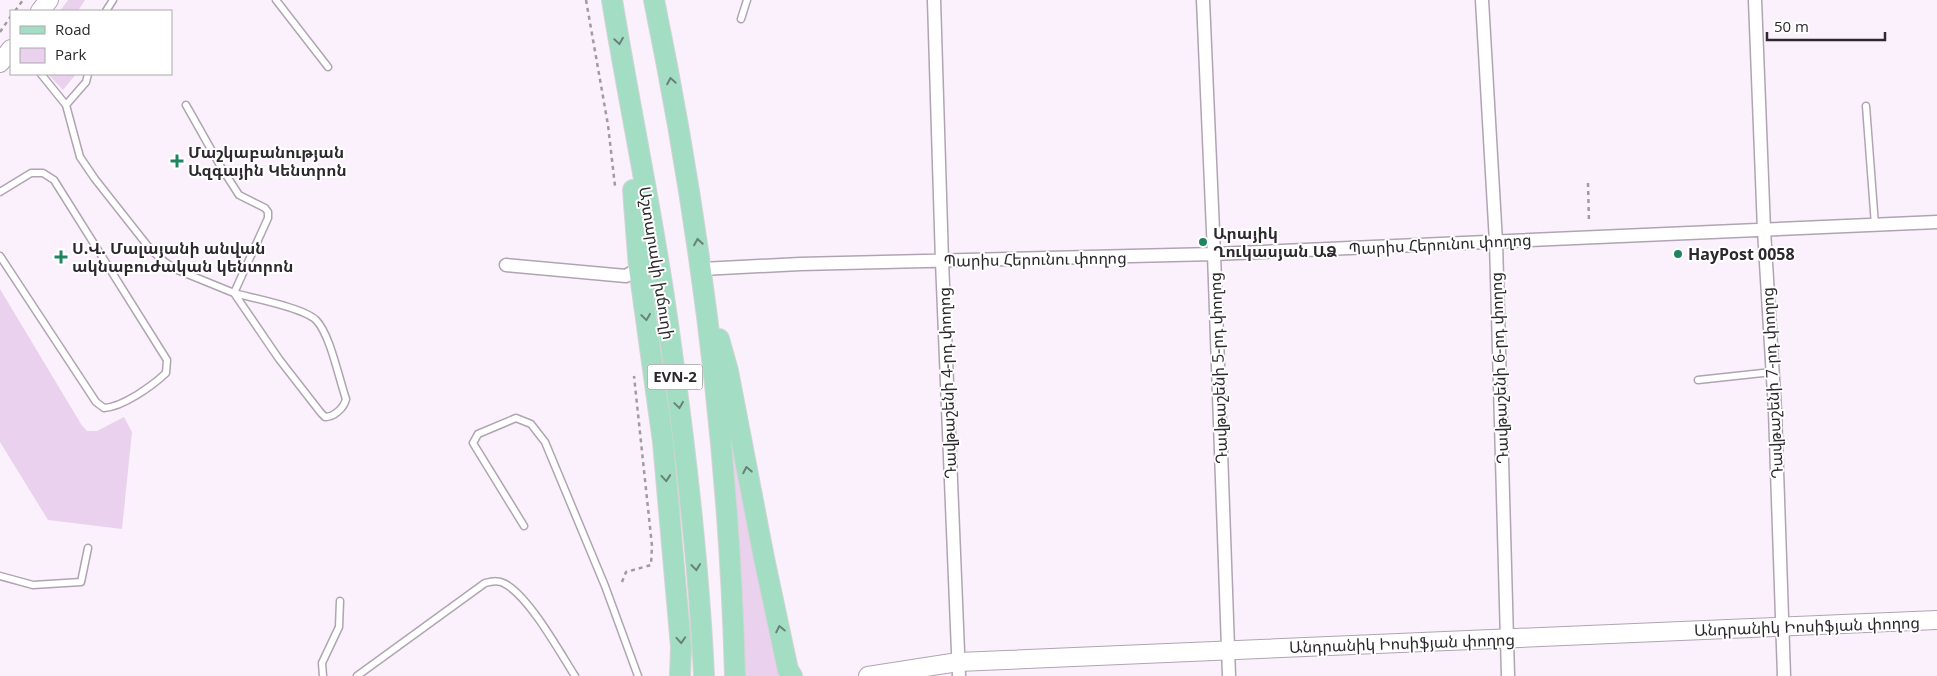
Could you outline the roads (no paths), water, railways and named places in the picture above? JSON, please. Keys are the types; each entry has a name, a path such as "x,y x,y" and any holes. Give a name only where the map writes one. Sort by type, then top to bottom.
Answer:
{"main road":[{"name":"Աշտարակի խճուղի","path":"612,0 662,288 680,414 701,617 704,676"},
{"name":"EVN-2","path":"654,0 670,75 705,290 723,459 735,676"},
{"path":"625,81 639,268 663,442 681,647 680,676"},
{"path":"705,290 728,371 764,558 788,670 792,676"}],"street":[{"path":"41,10 49,0"},
{"name":"Դավթաշենի 4-րդ փողոց","path":"934,0 942,261 959,669"},
{"name":"Դավթաշենի 5-րդ փողոց","path":"1203,0 1229,676"},
{"name":"Դավթաշենի 6-րդ փողոց","path":"1482,0 1496,242 1508,676"},
{"name":"Դավթաշենի 7-րդ փողոց","path":"1755,0 1784,676"},
{"path":"0,63 10,50"},
{"name":"Պարիս Հերունու փողոց","path":"702,269 800,264 1214,254 1937,222"},
{"path":"506,265 626,276 639,268"},
{"name":"Անդրանիկ Իոսիֆյան փողոց","path":"868,676 1228,650 1937,620"}],"lane":[{"path":"276,0 328,67"},
{"path":"741,20 747,0"},
{"path":"42,75 66,105 80,157 95,180 151,250 175,269 234,293 302,312 314,318 323,329 346,400 342,408 328,417 324,417 320,413 279,359 234,293"},
{"path":"66,105 86,82 88,75"},
{"path":"186,105 240,195 265,208 268,212 268,218 234,293"},
{"path":"1866,106 1875,225"},
{"path":"0,192 31,173 43,173 54,180 166,360 166,373 156,382 114,408 104,408 96,402 0,256"},
{"path":"1698,380 1772,372"},
{"path":"524,526 473,443 478,434 516,418 531,424 545,442 605,586 638,676"},
{"path":"0,576 33,585 81,582 88,548"},
{"path":"356,676 485,583 496,581 506,584 524,599 575,676"},
{"path":"323,676 322,663 339,627 340,601"}],"place":[{"name":"Մաշկաբանության Ազգային Կենտրոն","path":"177,161"},
{"name":"Արայիկ Ղուկասյան ԱՁ","path":"1203,242"},
{"name":"HayPost 0058","path":"1678,254"},
{"name":"Ս.Վ. Մալայանի անվան ակնաբուժական կենտրոն","path":"61,257"}]}
